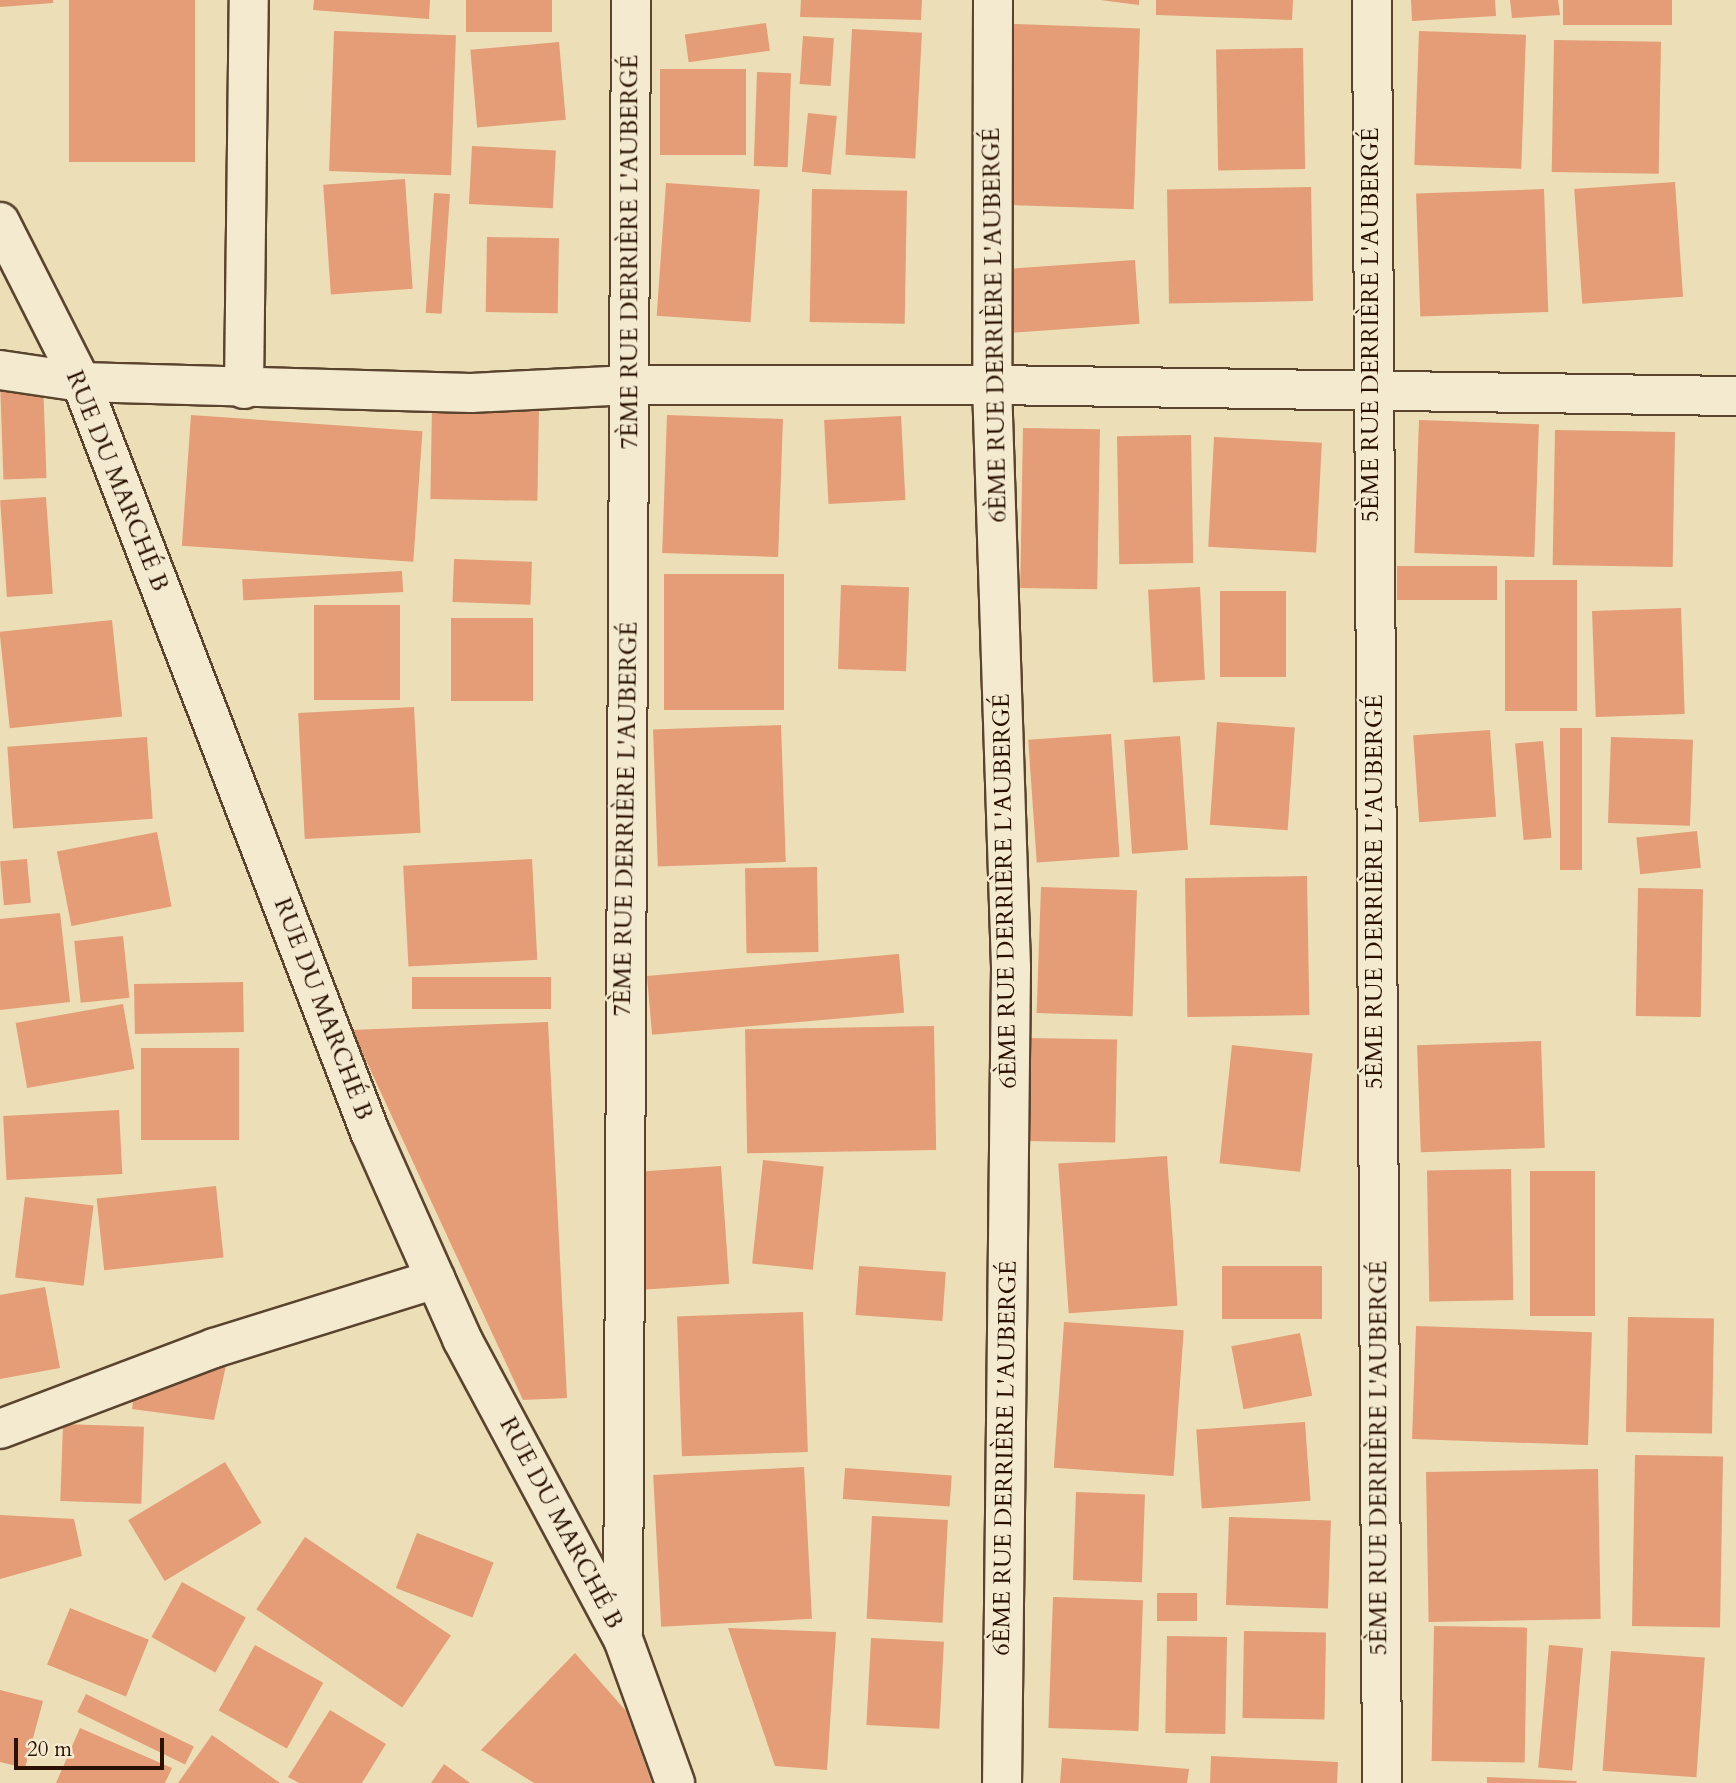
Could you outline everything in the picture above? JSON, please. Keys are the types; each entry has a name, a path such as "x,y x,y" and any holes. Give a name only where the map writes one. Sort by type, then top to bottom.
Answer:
{"street":[{"path":"244,389 249,0"},
{"name":"7ÈME RUE DERRIÈRE L'AUBERGÉ","path":"623,1639 631,0"},
{"name":"6ÈME RUE DERRIÈRE L'AUBERGÉ","path":"993,0 992,385 1010,968 1002,1783"},
{"name":"5ÈME RUE DERRIÈRE L'AUBERGÉ","path":"1372,0 1370,390 1382,1783"},
{"name":"RUE DU MARCHÉ B","path":"0,222 81,382 370,1132 462,1339 623,1639 676,1783"},
{"path":"0,370 81,382 244,389 471,393 630,385 992,385 1736,396"},
{"path":"0,1429 214,1348 436,1279"}],"building":[{"path":"0,0 53,0 53,3 0,7"},
{"path":"69,0 195,0 195,162 69,162"},
{"path":"314,0 430,0 429,19 313,10"},
{"path":"466,0 552,0 552,32 466,32"},
{"path":"801,0 922,0 921,20 800,17"},
{"path":"1100,0 1139,0 1139,5"},
{"path":"1156,0 1293,0 1292,20 1156,15"},
{"path":"1411,0 1495,0 1496,16 1412,21"},
{"path":"1510,0 1558,0 1560,15 1512,18"},
{"path":"1563,0 1672,0 1672,25 1563,25"},
{"path":"766,23 770,51 689,62 685,34"},
{"path":"1013,24 1140,28 1134,209 1007,205"},
{"path":"852,29 922,33 915,158 845,155"},
{"path":"334,31 456,35 451,175 329,171"},
{"path":"1419,31 1526,35 1521,169 1414,165"},
{"path":"803,36 834,38 831,86 800,84"},
{"path":"1554,40 1661,42 1659,174 1552,172"},
{"path":"559,42 566,120 477,127 470,50"},
{"path":"1303,48 1305,169 1218,170 1216,50"},
{"path":"660,69 746,69 746,155 660,155"},
{"path":"757,72 791,73 788,167 754,166"},
{"path":"808,113 837,116 831,175 802,172"},
{"path":"472,146 556,150 553,208 469,204"},
{"path":"405,179 413,289 331,294 323,185"},
{"path":"1675,182 1683,297 1582,304 1574,189"},
{"path":"666,183 760,190 750,322 657,316"},
{"path":"1311,187 1313,301 1169,303 1167,190"},
{"path":"812,189 907,191 905,324 810,322"},
{"path":"1544,189 1548,312 1420,316 1416,193"},
{"path":"434,193 450,194 442,314 426,313"},
{"path":"487,237 559,238 558,313 486,312"},
{"path":"1135,260 1139,324 1012,333 1007,269"},
{"path":"43,379 46,478 3,479 0,381"},
{"path":"432,406 539,408 537,501 430,499"},
{"path":"191,415 422,431 413,562 182,546"},
{"path":"667,415 783,419 778,557 662,553"},
{"path":"901,416 905,500 829,504 824,420"},
{"path":"1419,420 1539,424 1534,557 1414,553"},
{"path":"1023,428 1100,429 1097,589 1020,588"},
{"path":"1555,430 1675,432 1673,567 1553,565"},
{"path":"1191,435 1193,563 1119,564 1117,436"},
{"path":"1214,437 1322,443 1316,553 1208,547"},
{"path":"46,497 53,594 7,597 0,500"},
{"path":"454,559 532,562 530,605 452,602"},
{"path":"1397,566 1497,566 1497,600 1397,600"},
{"path":"402,571 403,592 243,600 242,579"},
{"path":"664,574 784,574 784,710 664,710"},
{"path":"1505,580 1577,580 1577,711 1505,711"},
{"path":"841,585 909,587 906,671 838,669"},
{"path":"1200,587 1205,680 1153,683 1148,590"},
{"path":"1220,591 1286,591 1286,677 1220,677"},
{"path":"314,605 400,605 400,700 314,700"},
{"path":"1681,608 1685,714 1596,717 1592,611"},
{"path":"451,618 533,618 533,701 451,701"},
{"path":"112,620 122,716 10,728 0,632"},
{"path":"414,707 421,833 305,839 298,713"},
{"path":"1217,722 1295,727 1288,830 1210,825"},
{"path":"781,725 786,862 658,866 653,729"},
{"path":"1560,728 1582,728 1582,870 1560,870"},
{"path":"1490,730 1496,817 1419,822 1413,735"},
{"path":"1111,734 1120,857 1037,862 1028,740"},
{"path":"1180,736 1188,850 1132,854 1124,740"},
{"path":"147,737 153,819 13,829 7,747"},
{"path":"1611,737 1693,740 1690,826 1608,823"},
{"path":"1543,741 1551,838 1524,840 1515,743"},
{"path":"1697,831 1701,868 1640,874 1636,837"},
{"path":"157,832 172,907 71,926 57,851"},
{"path":"27,859 31,903 4,905 0,861"},
{"path":"532,859 537,960 408,967 403,866"},
{"path":"817,867 818,952 746,953 745,868"},
{"path":"1307,876 1309,1015 1187,1017 1185,878"},
{"path":"1041,887 1137,890 1133,1016 1037,1013"},
{"path":"1638,888 1703,889 1701,1017 1636,1016"},
{"path":"60,913 70,1002 0,1010 0,919"},
{"path":"123,936 129,998 81,1003 74,941"},
{"path":"899,954 904,1013 652,1035 647,976"},
{"path":"412,977 551,977 551,1009 412,1009"},
{"path":"243,982 244,1032 135,1034 134,984"},
{"path":"123,1004 134,1069 27,1088 16,1023"},
{"path":"548,1022 567,1398 523,1400 352,1030"},
{"path":"934,1026 936,1150 747,1153 745,1029"},
{"path":"1027,1038 1117,1040 1115,1143 1025,1141"},
{"path":"1541,1041 1545,1148 1421,1152 1417,1045"},
{"path":"1232,1045 1313,1053 1300,1172 1220,1163"},
{"path":"141,1048 239,1048 239,1140 141,1140"},
{"path":"119,1110 122,1174 7,1180 3,1116"},
{"path":"1167,1156 1177,1306 1069,1313 1058,1164"},
{"path":"763,1160 824,1166 813,1270 752,1263"},
{"path":"721,1166 729,1284 642,1290 634,1172"},
{"path":"1511,1169 1513,1300 1429,1301 1427,1170"},
{"path":"1530,1171 1595,1171 1595,1316 1530,1316"},
{"path":"216,1186 224,1258 104,1270 97,1199"},
{"path":"25,1197 93,1205 84,1286 15,1277"},
{"path":"859,1266 946,1272 942,1321 856,1315"},
{"path":"1222,1266 1322,1266 1322,1319 1222,1319"},
{"path":"45,1287 60,1368 0,1379 0,1295"},
{"path":"803,1312 808,1452 682,1456 677,1316"},
{"path":"1628,1317 1714,1319 1712,1433 1626,1432"},
{"path":"1064,1322 1184,1330 1174,1476 1054,1468"},
{"path":"1416,1326 1592,1332 1588,1445 1412,1439"},
{"path":"1300,1333 1312,1396 1243,1409 1231,1346"},
{"path":"228,1356 214,1420 132,1409 135,1387"},
{"path":"1305,1422 1311,1501 1202,1508 1196,1430"},
{"path":"63,1424 144,1427 141,1504 60,1501"},
{"path":"1635,1455 1723,1457 1720,1628 1632,1626"},
{"path":"225,1462 262,1523 165,1581 128,1520"},
{"path":"804,1467 812,1619 661,1627 653,1475"},
{"path":"845,1468 952,1475 950,1506 843,1499"},
{"path":"1598,1469 1601,1619 1429,1622 1426,1472"},
{"path":"1076,1492 1145,1494 1142,1582 1073,1580"},
{"path":"0,1515 74,1519 82,1556 0,1579"},
{"path":"872,1516 948,1520 943,1623 867,1619"},
{"path":"1229,1517 1331,1521 1328,1609 1226,1605"},
{"path":"417,1533 494,1562 472,1617 396,1588"},
{"path":"305,1537 451,1635 402,1708 256,1609"},
{"path":"182,1582 246,1617 215,1672 151,1637"},
{"path":"1157,1593 1197,1593 1197,1621 1157,1621"},
{"path":"1053,1597 1143,1600 1138,1731 1048,1728"},
{"path":"70,1608 149,1640 126,1696 47,1665"},
{"path":"1434,1626 1527,1628 1525,1763 1432,1761"},
{"path":"728,1628 836,1632 827,1770 775,1766"},
{"path":"1244,1631 1326,1632 1324,1719 1242,1718"},
{"path":"1167,1636 1227,1637 1225,1734 1165,1733"},
{"path":"871,1638 944,1642 939,1729 866,1725"},
{"path":"255,1645 323,1683 287,1748 219,1711"},
{"path":"1549,1645 1583,1648 1572,1770 1538,1768"},
{"path":"1611,1651 1705,1658 1696,1777 1603,1771"},
{"path":"575,1653 626,1711 652,1783 534,1783 481,1750"},
{"path":"0,1690 43,1701 25,1768 0,1762"},
{"path":"86,1694 194,1747 185,1765 77,1712"},
{"path":"330,1710 386,1744 362,1783 299,1783 288,1777"},
{"path":"80,1728 172,1768 165,1783 56,1783"},
{"path":"212,1735 280,1783 178,1783"},
{"path":"1211,1756 1338,1762 1337,1783 1210,1783"},
{"path":"1062,1758 1189,1769 1187,1783 1060,1783"},
{"path":"444,1764 470,1783 431,1783"},
{"path":"1487,1777 1577,1781 1487,1783"}]}
